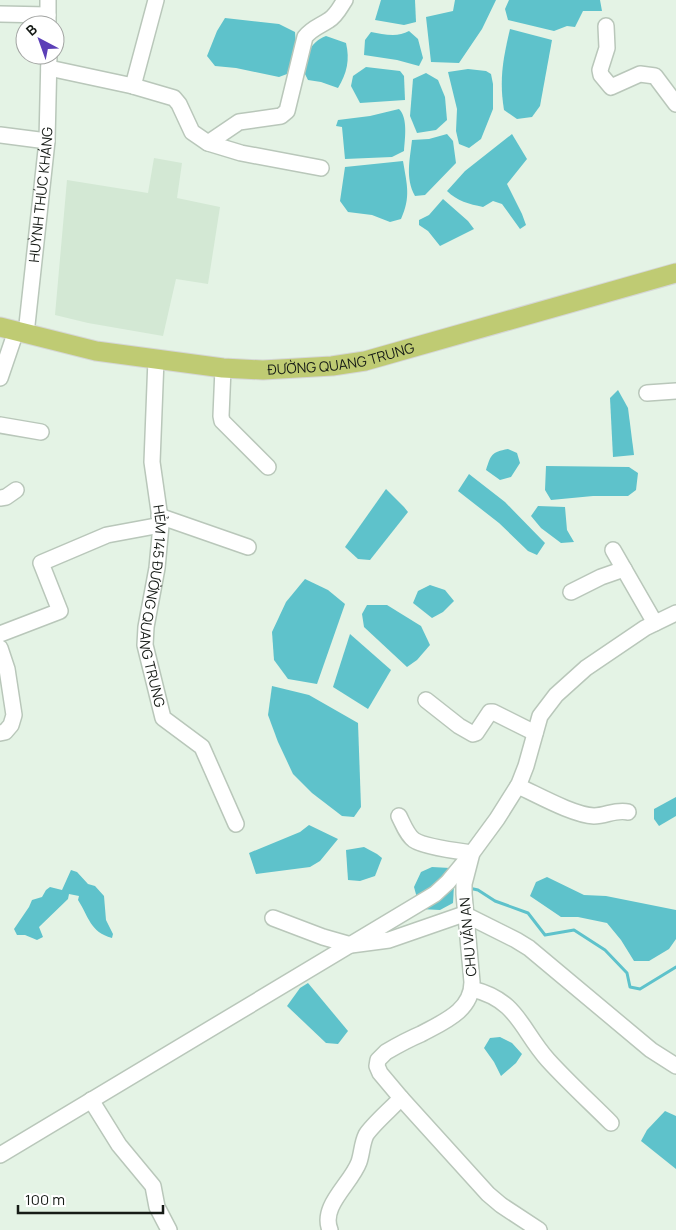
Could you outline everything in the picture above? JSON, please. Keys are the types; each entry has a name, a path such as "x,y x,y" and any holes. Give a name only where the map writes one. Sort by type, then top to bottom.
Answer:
{"main road":[{"name":"ĐƯỜNG QUANG TRUNG","path":"14,331 96,351 223,368 263,370 348,365 676,273"}],"street":[{"path":"133,86 156,0"},
{"path":"208,143 239,122 285,114 305,37 310,30 330,20 337,14 345,0"},
{"path":"0,14 48,13"},
{"path":"606,26 607,48 600,70 611,87 640,74 655,76 676,104"},
{"name":"HUỲNH THÚC KHÁNG","path":"0,378 14,331 46,141 49,65"},
{"path":"62,65 174,98 179,104 192,132 208,143 241,153 321,168"},
{"path":"0,135 46,141"},
{"name":"HẺM 145 ĐƯỜNG QUANG TRUNG","path":"156,359 152,462 160,520 157,568 146,627 145,645 161,714 166,722 200,744 236,824"},
{"path":"223,368 222,421 268,467"},
{"path":"647,393 676,392"},
{"path":"0,425 41,432"},
{"path":"0,498 6,497 16,490"},
{"path":"0,634 60,611 41,563 107,535 160,520 248,547"},
{"path":"613,550 655,623"},
{"path":"571,592 601,577 624,569"},
{"name":"CHU VĂN AN","path":"539,1230 488,1194 401,1098 380,1072 378,1060 386,1052 449,1019 460,1011 468,1000 472,989 464,914 464,889 472,854 498,819 518,786 526,766 540,716 556,695 586,668 655,623 676,613"},
{"path":"0,648 7,668 14,715 11,725 5,732 0,733"},
{"path":"426,700 459,726 473,734 476,733 490,712 494,712 535,733"},
{"path":"518,786 581,813 593,816 620,810 628,812"},
{"path":"0,1155 435,894 472,854 414,840 407,832 399,816"},
{"path":"273,918 323,937 351,945 390,940 464,914 528,948 651,1050 676,1066"},
{"path":"472,989 484,992 510,1008 544,1056 611,1123"},
{"path":"330,1230 327,1220 329,1210 360,1161 366,1134 401,1098"},
{"path":"92,1100 120,1145 153,1186 157,1207 169,1230"}],"shaded area":[{"path":"154,158 182,163 177,198 220,207 208,284 176,279 163,336 88,323 55,315 67,180 148,193"}],"water":[{"path":"381,0 415,0 416,22 404,25 375,20"},
{"path":"455,0 496,0 482,29 459,63 431,62 426,17 453,11"},
{"path":"509,0 600,0 602,11 583,11 575,27 567,26 554,31 508,20 505,9"},
{"path":"225,18 279,24 295,32 296,46 287,74 279,77 236,68 215,66 207,56 217,31"},
{"path":"510,29 552,40 540,106 532,117 517,119 504,110 502,69"},
{"path":"409,31 418,39 423,58 419,66 397,60 364,55 365,40 371,32 395,35"},
{"path":"326,36 346,43 347,66 338,88 308,80 303,70 308,54 313,46"},
{"path":"366,67 400,71 404,76 405,100 360,103 351,86 353,76"},
{"path":"468,69 486,71 491,74 493,84 493,109 481,139 469,148 459,144 456,131 457,109 448,72"},
{"path":"426,73 438,80 445,97 447,120 436,130 417,133 410,116 413,79"},
{"path":"399,109 405,123 404,151 392,157 345,159 342,127 336,126 338,120 370,116"},
{"path":"447,134 453,141 456,163 425,195 415,196 409,175 412,140 429,139"},
{"path":"512,134 527,159 507,184 526,225 520,229 502,204 493,201 483,207 478,206 459,200 447,191 465,171"},
{"path":"403,161 407,197 401,219 390,222 372,215 348,212 340,201 345,167"},
{"path":"443,199 468,221 474,229 440,246 428,231 419,225 419,220 429,215"},
{"path":"618,390 628,408 634,455 613,457 610,398"},
{"path":"508,449 517,453 520,463 511,477 500,480 486,470 489,461 495,453"},
{"path":"546,466 629,467 638,473 636,490 628,496 593,496 551,500 545,490"},
{"path":"469,474 505,502 545,543 537,555 528,551 499,523 458,491"},
{"path":"386,489 408,512 370,560 358,559 345,547"},
{"path":"538,506 565,507 567,530 574,542 561,543 541,528 531,516"},
{"path":"305,579 328,590 345,604 317,684 288,679 274,660 272,632 286,602"},
{"path":"430,585 445,590 454,601 443,612 432,618 413,603 418,591"},
{"path":"367,605 387,605 421,626 430,645 417,660 407,667 364,627 362,614"},
{"path":"350,634 391,670 368,709 333,687"},
{"path":"272,686 309,695 358,723 361,807 354,817 342,816 312,793 293,774 268,715"},
{"path":"676,797 676,816 659,826 654,819 654,809"},
{"path":"309,825 338,839 320,861 310,867 256,874 249,853 300,832"},
{"path":"364,847 382,858 375,876 360,881 348,880 346,850"},
{"path":"432,867 450,868 454,886 453,903 440,910 420,909 414,887 421,872"},
{"path":"71,870 77,872 88,884 95,886 104,896 106,920 113,934 112,938 94,928 78,900 79,896 69,894 68,899 39,927 43,937 37,940 25,935 17,935 14,929 32,900 42,897 50,887 62,890"},
{"path":"547,877 584,895 606,896 676,910 676,939 669,949 649,961 634,961 621,940 607,923 578,917 561,917 530,896 536,882"},
{"path":"308,983 348,1031 338,1044 326,1043 287,1006 300,988"},
{"path":"500,1037 512,1043 522,1054 516,1063 501,1076 484,1048 490,1038"},
{"path":"665,1111 676,1116 676,1169 641,1141 647,1130"}],"waterway":[{"path":"469,888 478,890 495,901 528,913 545,935 574,930 605,950 627,973 630,987 640,989 676,967"}]}
